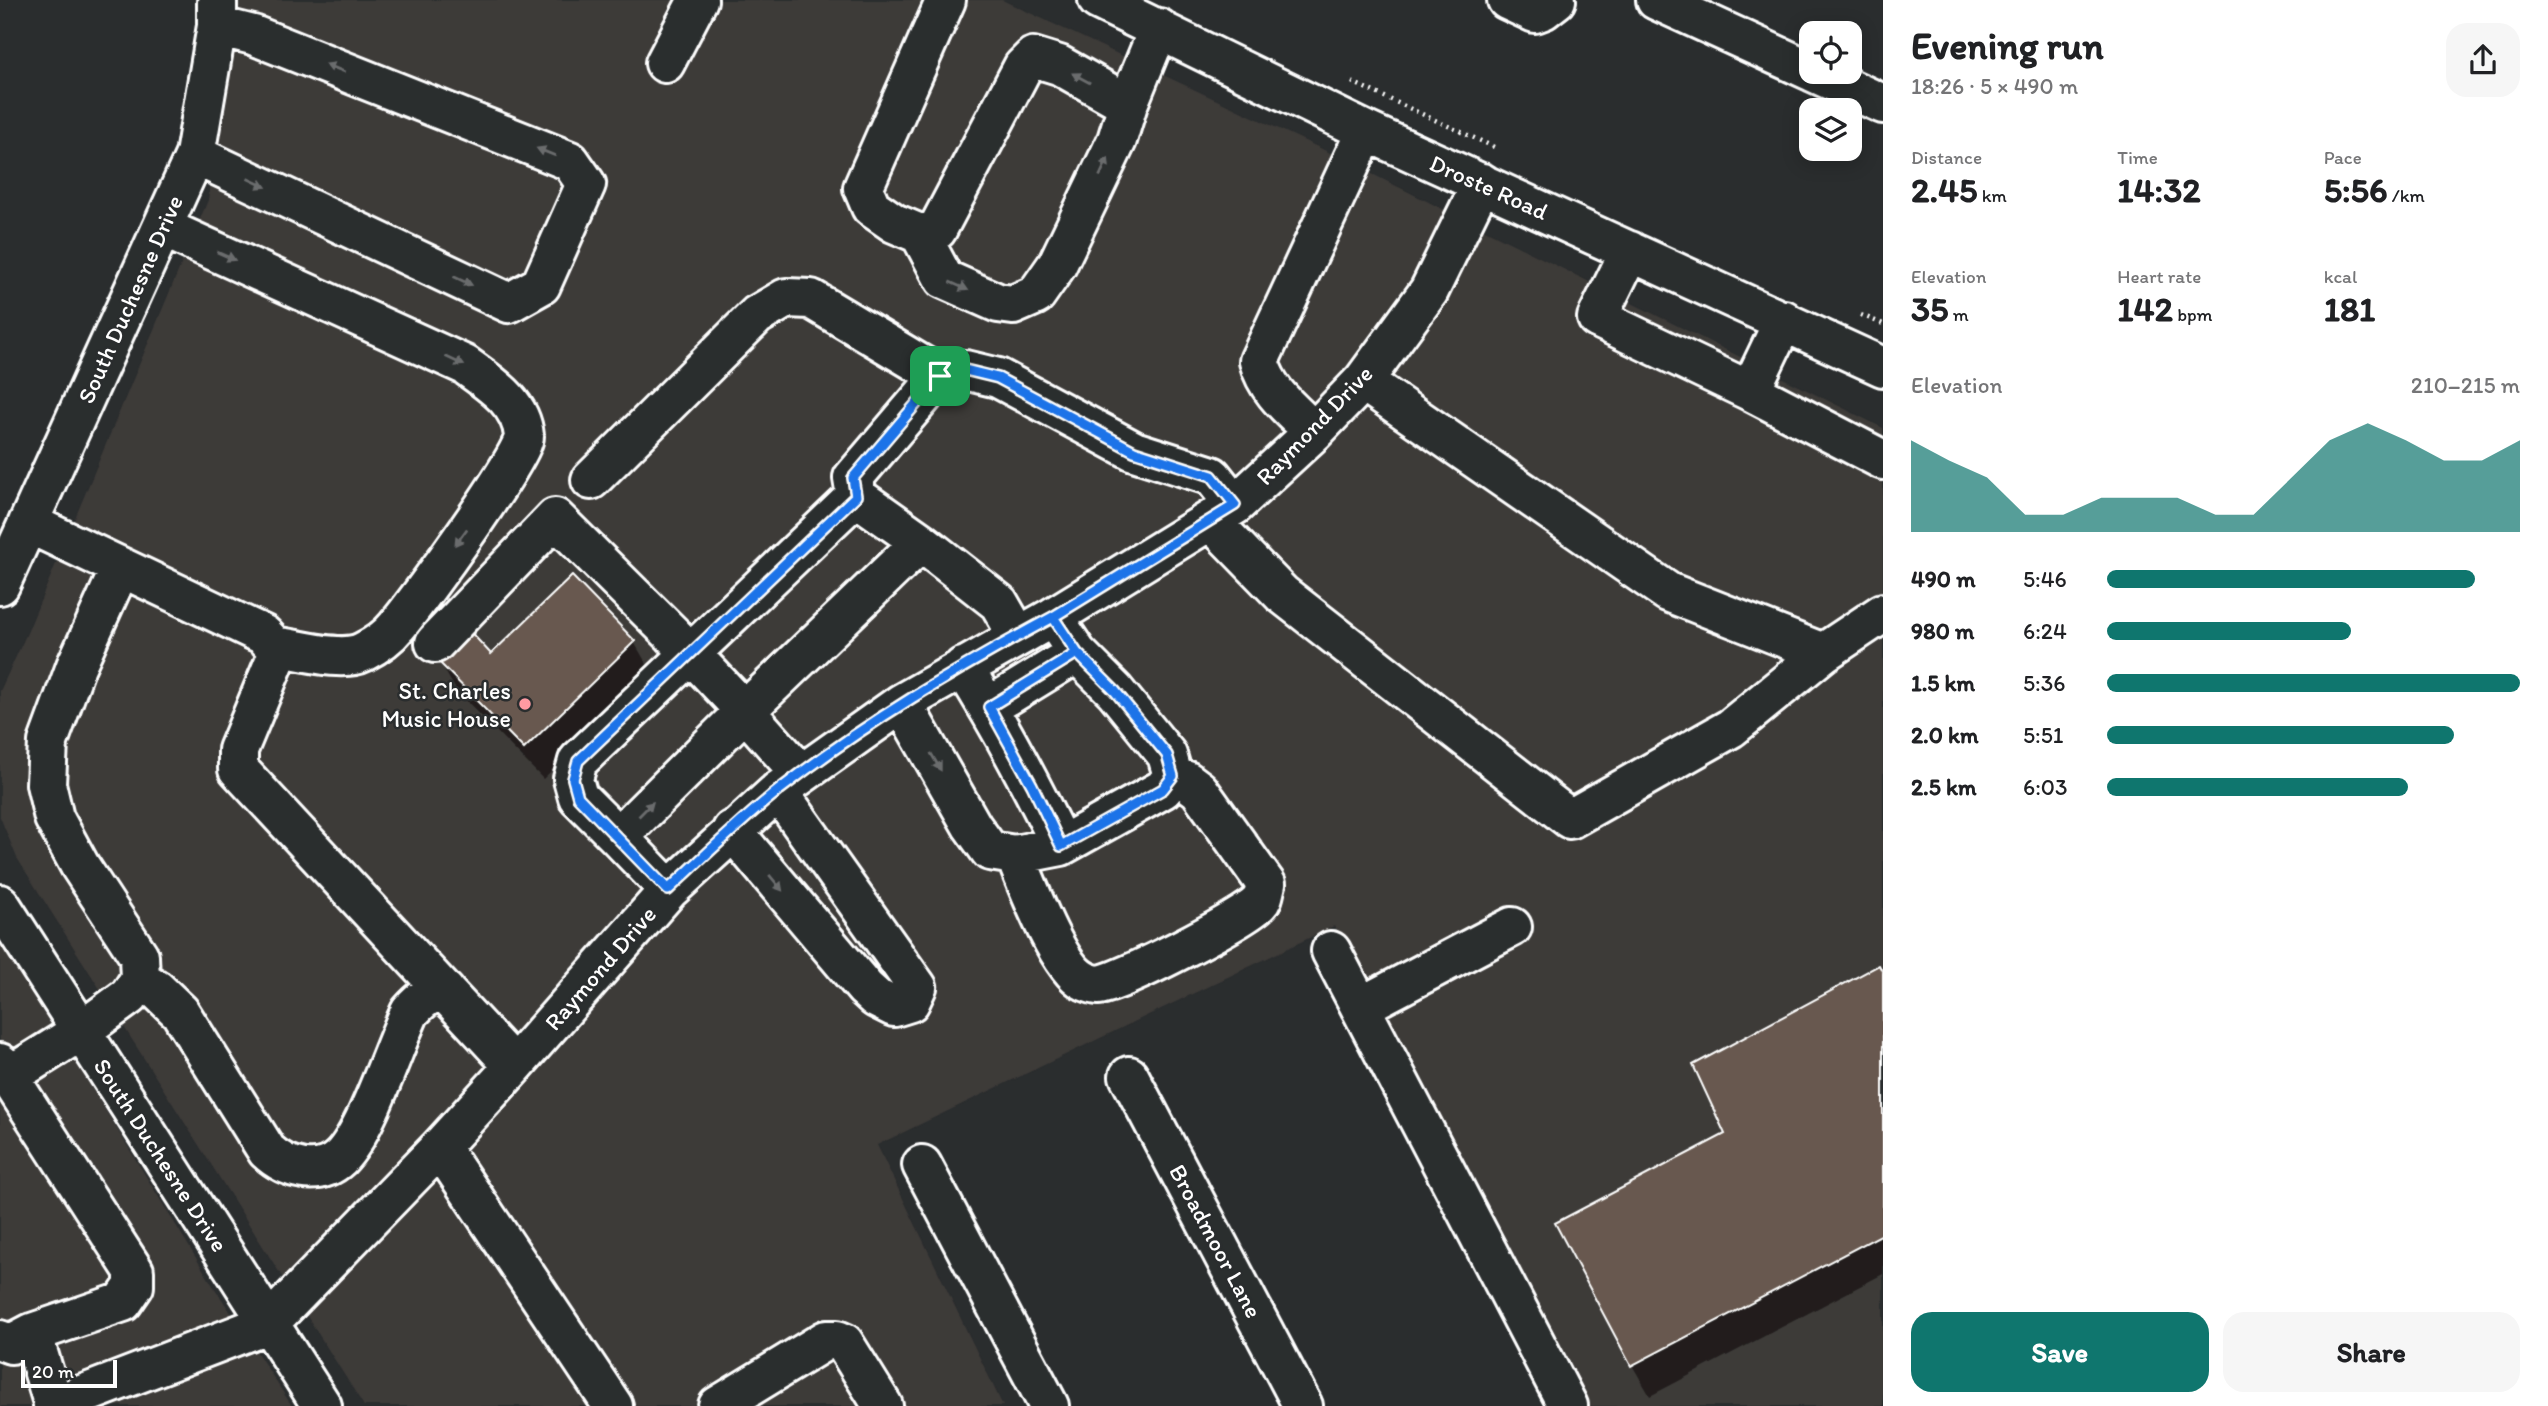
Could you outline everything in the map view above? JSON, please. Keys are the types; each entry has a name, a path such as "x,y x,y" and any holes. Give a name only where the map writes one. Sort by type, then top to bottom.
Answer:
{"street":[{"path":"665,64 698,0"},
{"path":"946,0 863,188 871,207 894,223 920,234 937,230 1023,67 1032,57 1059,65 1128,104"},
{"path":"1507,0 1535,13 1556,0"},
{"path":"1656,0 1799,65"},
{"path":"920,234 944,279 998,303 1013,305 1036,295 1057,264 1117,140 1128,104 1129,10"},
{"name":"Droste Road","path":"1129,10 1366,131 1883,367"},
{"path":"195,155 509,303 541,285 586,184 569,161 253,35 217,13"},
{"name":"South Duchesne Drive","path":"0,585 195,155 217,13"},
{"path":"1840,84 1883,104"},
{"path":"1314,432 1272,391 1263,377 1259,361 1366,131"},
{"name":"Raymond Drive","path":"268,1323 440,1147 668,890 732,830 790,783 902,703 1053,617 1223,513 1314,432 1363,381 1429,290 1482,183"},
{"path":"164,228 465,365 497,388 521,416 525,440 508,473 396,627 361,653 334,656 274,646"},
{"path":"1630,251 1597,318 1750,391 1883,460"},
{"path":"591,480 757,315 786,298 811,299 940,376"},
{"path":"1750,391 1784,320"},
{"path":"1018,636 999,603 921,542 856,496 853,478 940,376 965,370 998,378 1134,451 1212,476 1223,513 1282,594 1570,819 1731,728 1823,653 1883,613"},
{"path":"1363,381 1668,592 1823,653"},
{"path":"668,890 578,797 573,779 578,761 856,496"},
{"path":"435,643 555,518 745,711 917,986 910,1002 894,1007 876,998 865,988 732,830"},
{"path":"28,523 264,635 274,646 277,656 238,750 238,769 514,1066"},
{"path":"618,837 921,542"},
{"path":"121,567 76,666 48,742 46,783 54,818 80,866 139,956 140,978 129,996 81,1031 4,1070 134,1271 134,1286 123,1302 16,1337 54,1406 268,1323"},
{"path":"1053,617 1077,653 1115,691 1167,755 1173,776"},
{"path":"989,707 1077,653"},
{"path":"963,667 989,707 1032,785 1061,846"},
{"path":"902,703 972,826 990,851 1015,855 1061,846 1163,789 1173,776"},
{"path":"1015,855 1041,918 1071,970 1082,979 1098,985 1135,971 1246,915 1262,901 1266,884 1199,790 1187,781 1173,776"},
{"name":"South Duchesne Drive","path":"0,904 322,1406"},
{"path":"1360,1007 1512,927"},
{"path":"1331,951 1568,1406"},
{"path":"140,978 180,1012 267,1151 278,1162 299,1169 320,1167 340,1158 357,1132 410,1012 423,999 444,991"},
{"name":"Broadmoor Lane","path":"1129,1076 1303,1406"},
{"path":"440,1147 613,1406"},
{"path":"922,1165 1049,1406"},
{"path":"732,1403 826,1340 837,1340 844,1343 883,1406"}],"shaded area":[{"path":"239,0 1002,0 1324,150 1883,428 1883,1406 1586,1406 1334,926 877,1145 1003,1406 364,1406 17,858 0,817 0,691 27,633 208,200"},
{"path":"0,938 212,1284 292,1406 0,1406"}],"building":[{"name":"St. Charles Music House","path":"572,576 635,641 524,749 436,659 467,628 491,654"},
{"path":"1879,965 1883,973 1883,1234 1631,1366 1555,1223 1725,1134 1693,1065"}],"place":[{"name":"St. Charles Music House","path":"525,704"}],"route":[{"path":"940,376 853,478 856,496 578,761 573,779 578,797 668,890 732,830 801,774 902,703 1053,617 1077,653 1115,691 1167,755 1173,776 1163,789 1061,846 1032,785 989,707 1077,653 1053,617 1235,505 1212,476 1134,451 998,378 965,370 940,376"}]}
